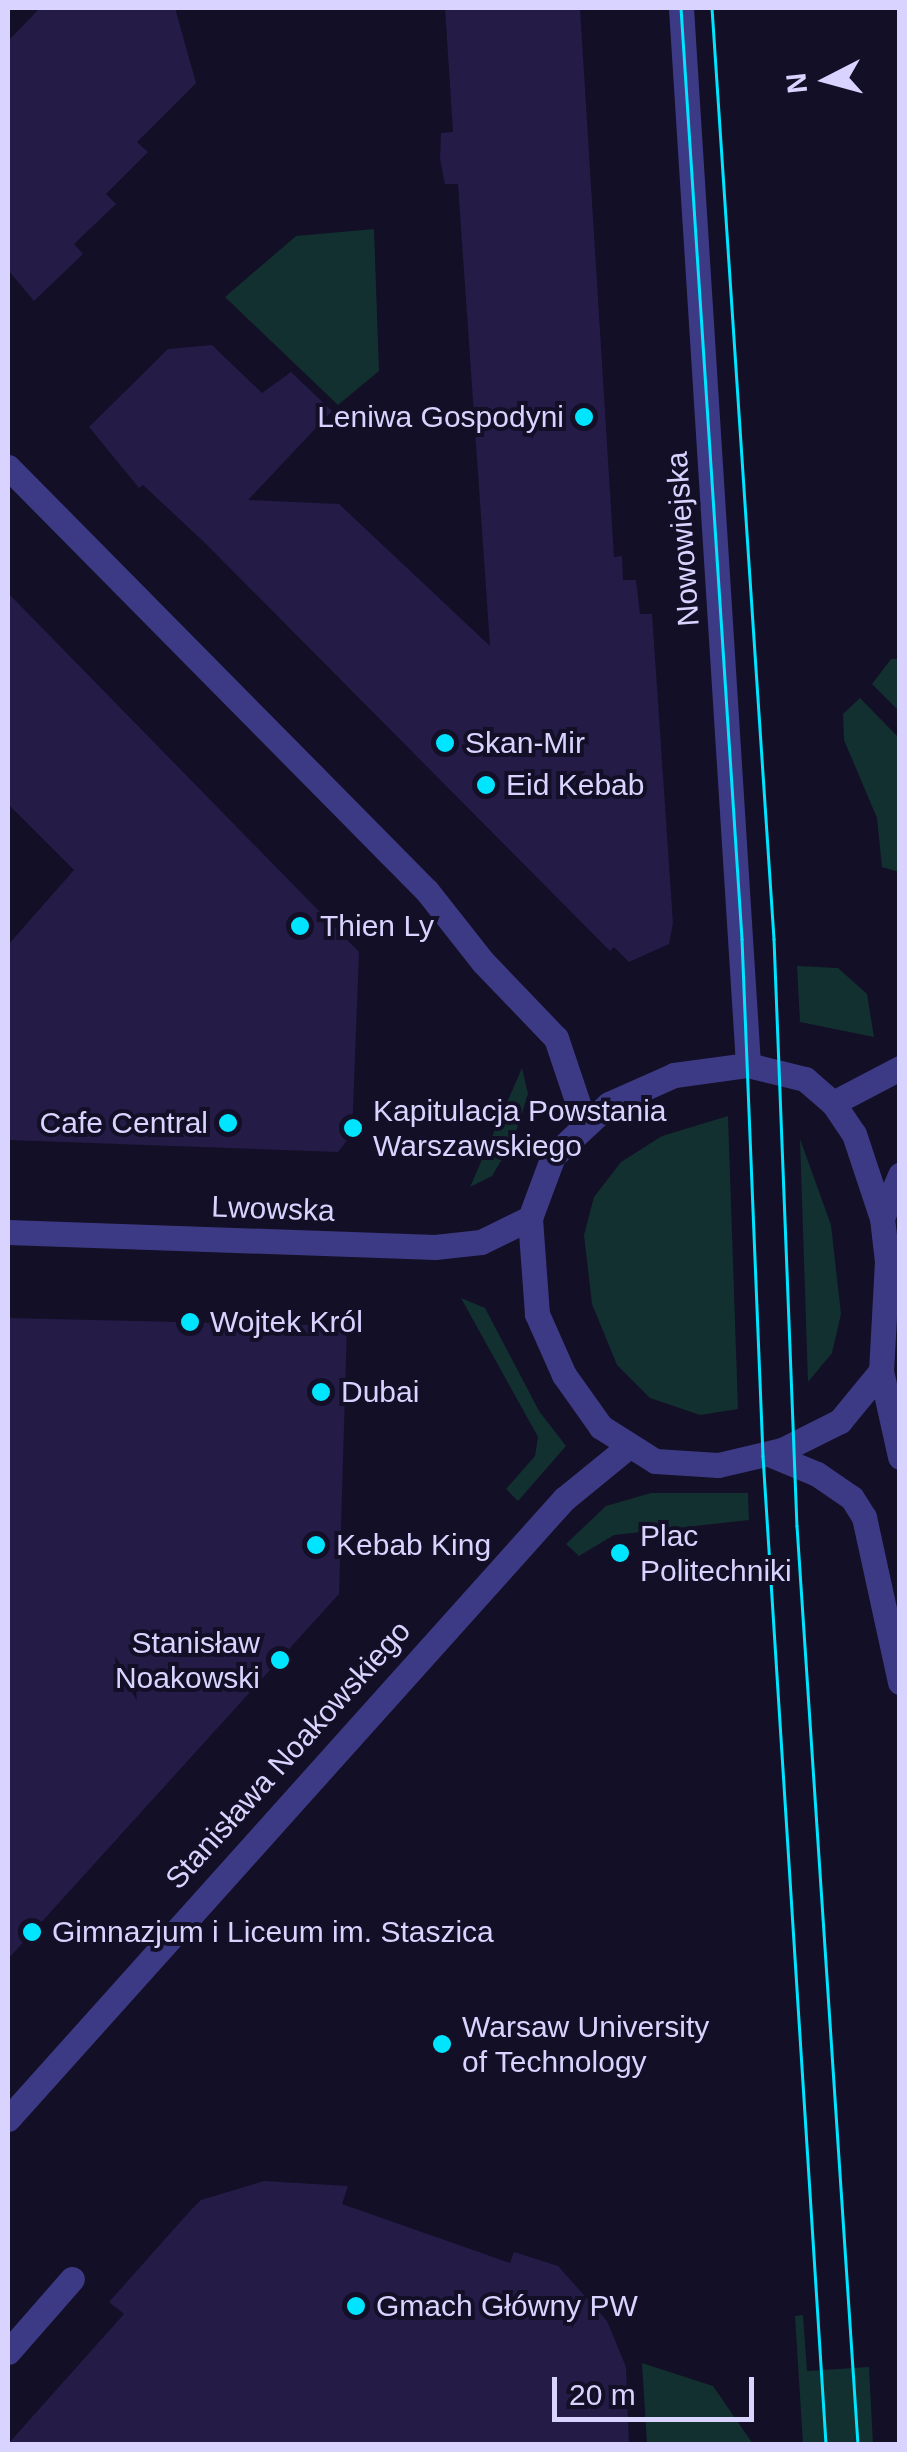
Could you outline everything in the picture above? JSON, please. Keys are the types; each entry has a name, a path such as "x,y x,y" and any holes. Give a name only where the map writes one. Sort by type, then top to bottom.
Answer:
{"street":[{"name":"Nowowiejska","path":"681,8 748,1066"},
{"path":"8,468 428,891 483,962 556,1038 584,1121"},
{"path":"881,1371 840,1421 769,1454 683,1464 655,1460 629,1446 601,1427 578,1400 544,1332 532,1276 530,1218 553,1156 584,1121 674,1075 748,1066 805,1079 833,1103 854,1134 882,1218 890,1303 881,1371 900,1457"},
{"path":"833,1103 900,1068"},
{"path":"882,1218 900,1175"},
{"name":"Lwowska","path":"8,1232 436,1248 482,1242 530,1218"},
{"name":"Stanisława Noakowskiego","path":"8,2120 564,1499 629,1446"},
{"path":"769,1454 817,1474 852,1498 864,1517 900,1682"},
{"path":"8,2352 72,2279"}],"green space":[{"path":"374,229 379,371 338,405 225,297 296,236"},
{"path":"891,659 899,659 899,711 872,684"},
{"path":"860,698 899,738 899,872 882,867 877,818 844,740 843,714"},
{"path":"797,966 838,968 867,994 874,1037 800,1022"},
{"path":"522,1068 528,1094 513,1141 492,1176 470,1187"},
{"path":"728,1116 738,1409 700,1415 650,1398 617,1365 592,1304 584,1235 594,1197 621,1162 662,1136"},
{"path":"800,1139 831,1225 841,1314 832,1353 808,1382"},
{"path":"461,1298 485,1308 539,1411 566,1446 518,1501 506,1489 535,1456 538,1437"},
{"path":"651,1493 748,1493 749,1520 614,1535 579,1556 566,1544 606,1506"},
{"path":"803,2315 807,2371 869,2367 873,2444 803,2444 795,2316"},
{"path":"642,2363 713,2386 753,2444 647,2444"}],"building":[{"path":"40,8 175,8 196,83 137,142 148,152 106,194 116,204 74,244 83,254 34,301 8,270 8,41"},
{"path":"445,8 580,8 614,557 622,556 623,580 636,580 640,614 652,614 673,923 669,944 629,962 614,947 610,951 204,542 143,485 139,488 89,427 168,349 212,345 262,393 291,372 332,411 248,500 339,504 490,646 458,184 445,184 440,159 441,133 453,132"},
{"path":"8,593 359,952 352,1134 338,1152 8,1140 8,945 74,870 8,804"},
{"path":"8,1318 347,1326 339,1594 8,1959"},
{"name":"Gmach Główny PW","path":"264,2181 348,2186 342,2204 510,2263 514,2252 558,2266 607,2321 626,2367 629,2444 8,2444 124,2314 109,2302 190,2211 201,2200"}],"tram line":[{"path":"681,8 742,939 763,1456 826,2444"},
{"path":"712,8 774,939 797,1526 858,2444"}],"place":[{"name":"Leniwa Gospodyni","path":"584,417"},
{"name":"Skan-Mir","path":"445,743"},
{"name":"Eid Kebab","path":"486,785"},
{"name":"Thien Ly","path":"300,926"},
{"name":"Cafe Central","path":"228,1123"},
{"name":"Kapitulacja Powstania Warszawskiego","path":"353,1128"},
{"name":"Wojtek Król","path":"190,1322"},
{"name":"Dubai","path":"321,1392"},
{"name":"Kebab King","path":"316,1545"},
{"name":"Plac Politechniki","path":"620,1553"},
{"name":"Stanisław Noakowski","path":"280,1660"},
{"name":"Gimnazjum i Liceum im. Staszica","path":"32,1932"},
{"name":"Warsaw University of Technology","path":"442,2044"},
{"name":"Gmach Główny PW","path":"356,2306"}]}
